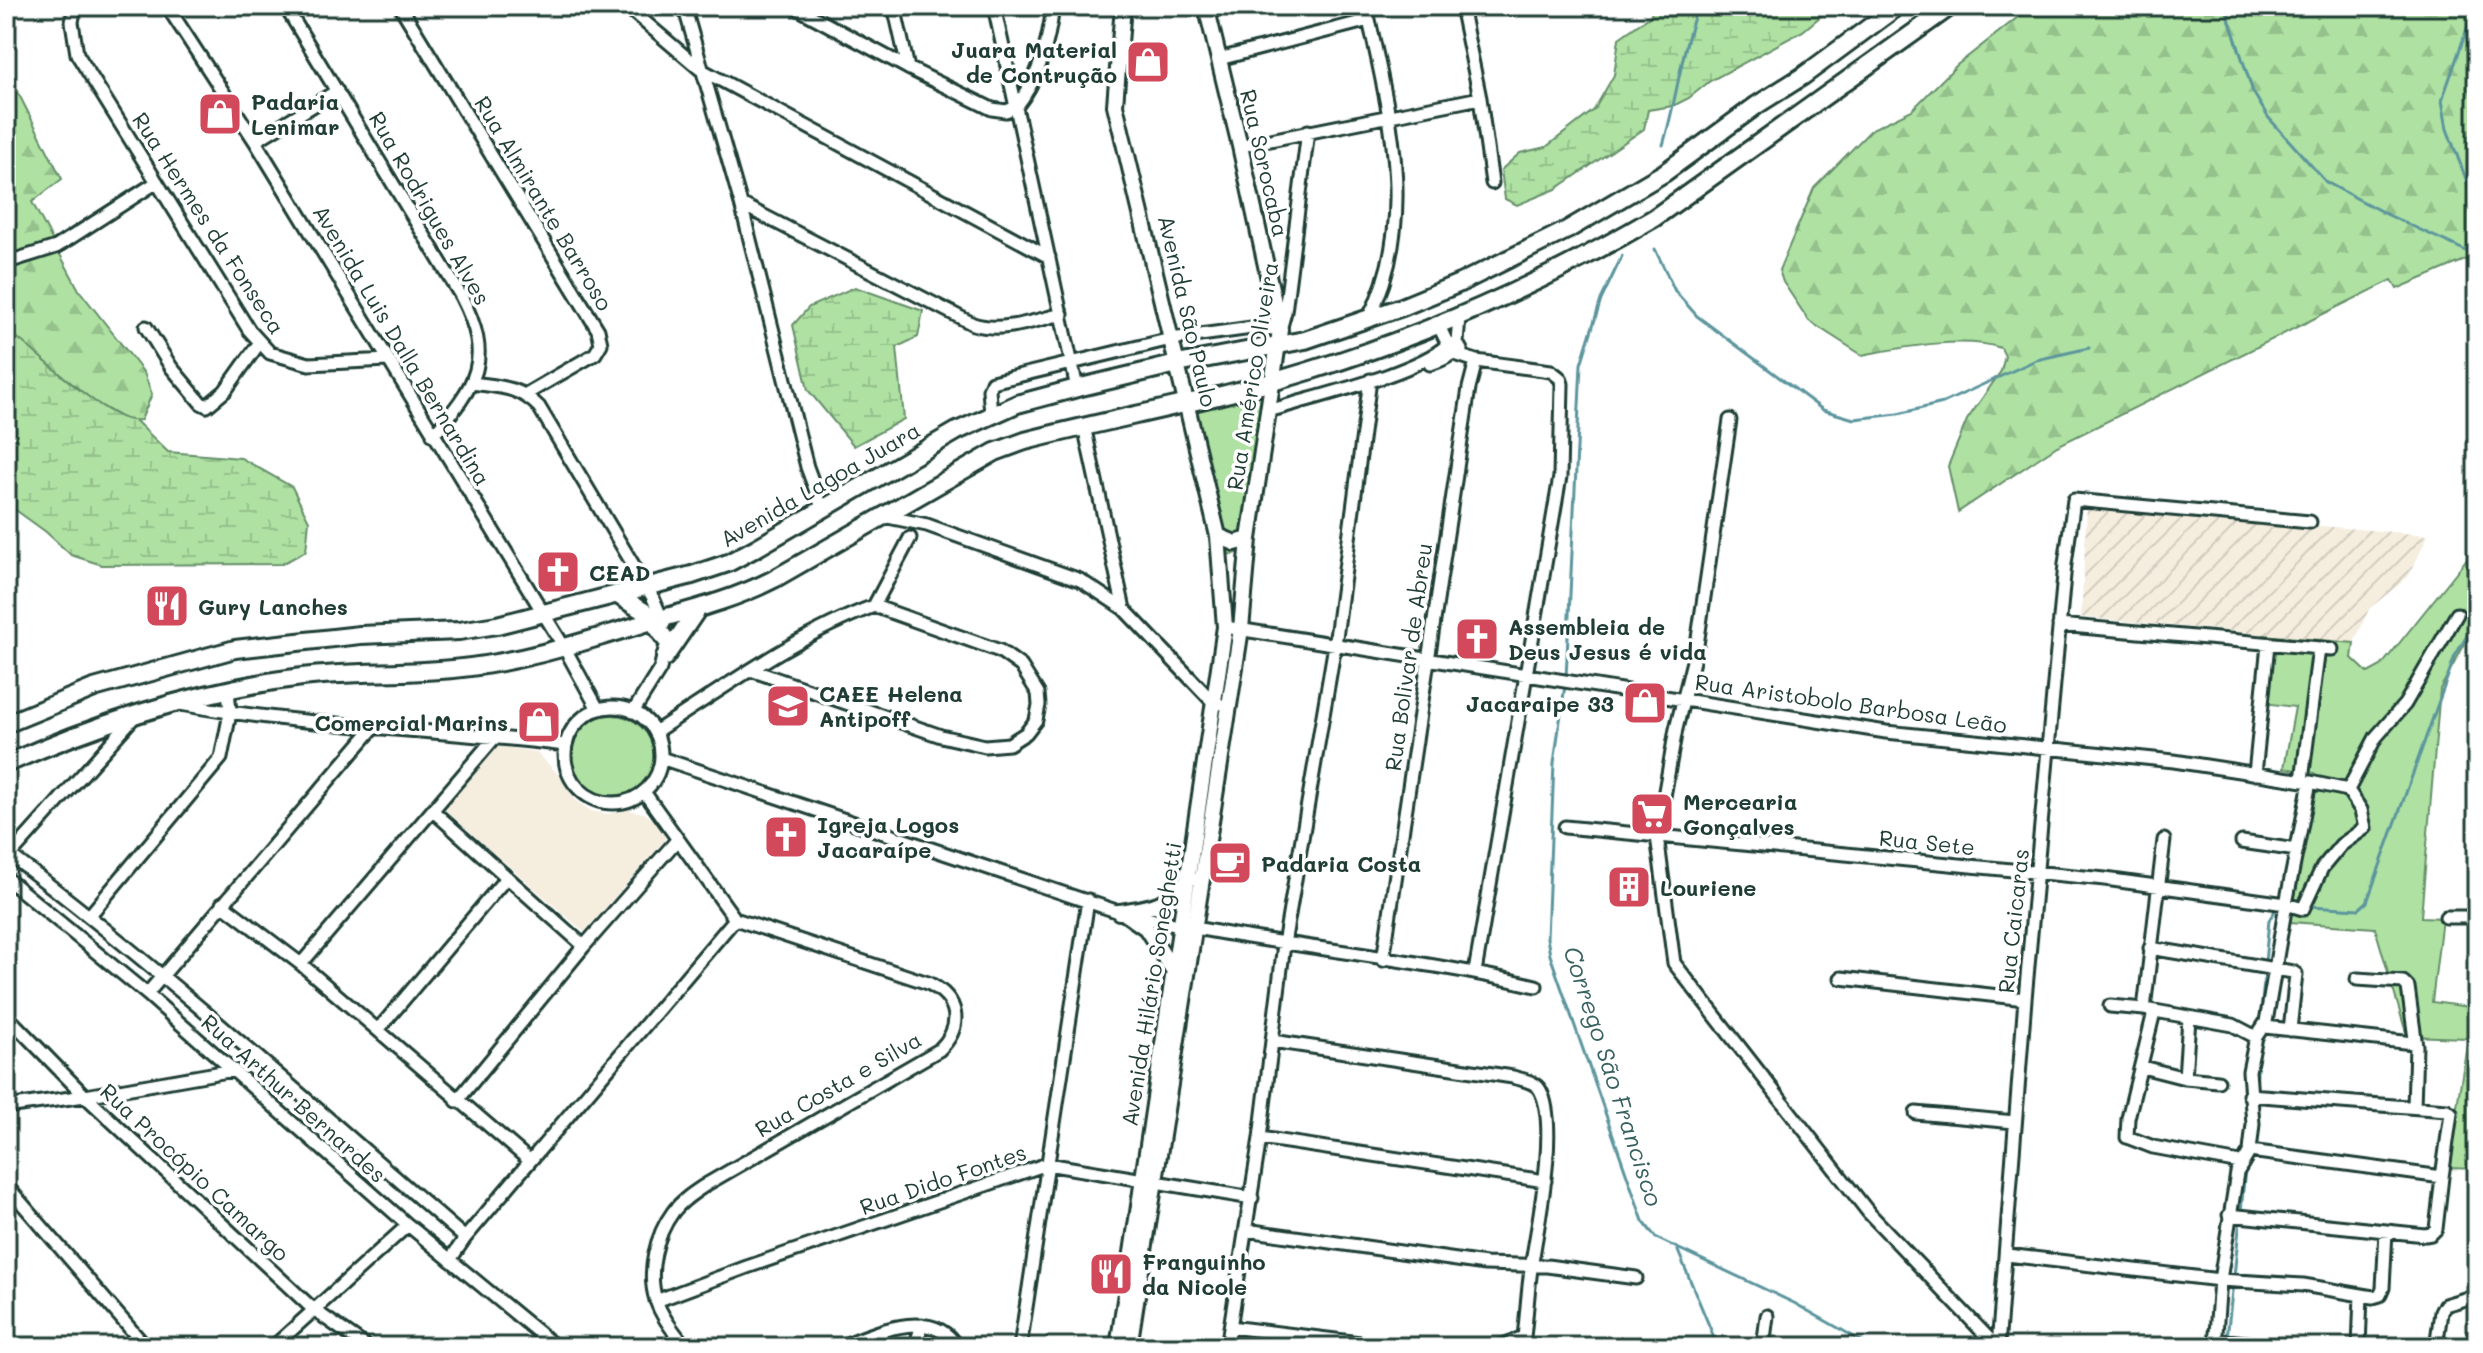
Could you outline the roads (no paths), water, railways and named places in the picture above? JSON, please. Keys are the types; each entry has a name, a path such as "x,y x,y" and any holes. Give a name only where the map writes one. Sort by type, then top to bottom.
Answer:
{"main road":[{"name":"Avenida Lagoa Juara","path":"6,724 94,688 235,649 360,635 459,631 543,615 728,563 991,414 1077,388 1368,319 1460,283 1525,251 1664,173 1898,6"},
{"path":"6,764 58,741 137,713 228,689 304,677 451,670 500,664 697,610 745,594 774,579 995,452 1084,426 1273,381 1358,356 1539,280 1654,218 1951,6"},
{"path":"616,594 658,619 665,648"},
{"path":"665,648 697,610"}],"street":[{"name":"Rua Hermes da Fonseca","path":"75,6 72,22 77,54 249,330 270,353 309,364 388,360"},
{"name":"Avenida Luis Dalla Bernardina","path":"167,6 255,141 564,647 598,709"},
{"name":"Rua Rodrigues Alves","path":"285,6 469,310 480,350 478,368 472,383 433,435"},
{"name":"Rua Almirante Barroso","path":"400,6 598,330 601,344 595,354 526,394"},
{"path":"626,6 700,69 1049,257"},
{"path":"684,6 741,204 807,467 823,510"},
{"path":"793,6 908,68 992,109 1006,111 1016,107 1027,94 1036,74 1051,25 1053,6"},
{"path":"894,6 908,68"},
{"path":"994,6 1077,388"},
{"name":"Avenida São Paulo","path":"1123,6 1115,105 1218,536 1233,628"},
{"name":"Rua Sorocaba","path":"1206,6 1240,146 1279,338"},
{"path":"1366,6 1390,115 1397,180 1394,227 1381,294 1368,319"},
{"path":"1461,6 1480,98 1492,183"},
{"path":"1219,59 1369,20"},
{"path":"255,141 337,91"},
{"path":"1240,146 1480,98"},
{"name":"Rua Américo Oliveira","path":"1233,628 1287,297 1308,131"},
{"path":"8,262 56,247 157,182"},
{"path":"741,204 973,324 985,328 1002,327 1062,314"},
{"path":"1452,347 1459,316"},
{"path":"1438,324 1452,347 1475,361 1551,371 1562,384 1560,477 1475,972"},
{"path":"146,327 171,367 207,406 225,391 260,342"},
{"path":"991,414 989,390 992,382 1171,339 1259,327 1279,338"},
{"path":"1269,411 1414,366 1452,347"},
{"name":"Rua Bolivar de Abreu","path":"1383,960 1475,361"},
{"path":"1227,1347 1252,1198 1284,944 1335,645 1370,380"},
{"path":"472,383 526,394 539,407 646,587 658,619"},
{"path":"1730,420 1697,645 1657,836 1672,954 1677,970 1869,1213 1997,1347"},
{"path":"1084,426 1124,609"},
{"name":"Rua Caicaras","path":"1997,1347 2059,625 2074,500 2310,522"},
{"path":"880,516 912,520 1080,580 1124,609 1221,704"},
{"path":"1218,536 1235,543 1249,539"},
{"path":"874,606 910,538"},
{"path":"655,732 751,670 841,618 874,606 1000,651 1021,666 1038,693 1039,705 1036,720 1026,733 1009,744 985,746 941,736 751,670"},
{"path":"2286,904 2303,909 2322,868 2341,845 2365,828 2361,810 2348,790 2376,737 2405,704 2457,614"},
{"path":"2059,625 2332,649"},
{"name":"Rua Aristobolo Barbosa Leão","path":"1233,628 1886,732 2174,761 2348,790"},
{"name":"Avenida Hilário Soneghetti","path":"1118,1347 1133,1279 1233,628"},
{"path":"2255,774 2268,644"},
{"path":"633,712 665,648"},
{"path":"2287,1347 2216,1343 2229,1215 2240,1163 2250,1151 2253,1124 2249,1071 2256,1037 2265,1027 2306,803 2319,648"},
{"path":"90,915 221,758 230,713 228,689"},
{"path":"172,703 230,713 565,745"},
{"path":"618,707 633,712 655,732 661,758 652,784 632,800 618,804 589,798 573,782 565,745 577,723 598,709 618,707"},
{"path":"8,858 137,713"},
{"path":"147,994 374,727"},
{"path":"301,964 496,736"},
{"path":"661,758 1123,913 1187,928 1475,972 1536,986"},
{"path":"450,1260 465,1238 735,919 644,792"},
{"name":"Avenida Hilário Soneghetti","path":"1148,1181 1174,972 1187,928 1190,878 1206,806"},
{"path":"433,811 584,946"},
{"name":"Rua Sete","path":"1565,827 2105,879 2286,904"},
{"path":"457,1101 584,946 677,840"},
{"path":"2164,840 2150,948 2149,1010 2142,1067 2128,1118 2127,1137 2153,1147 2240,1163"},
{"path":"2242,842 2297,850"},
{"name":"Rua Arthur Bernardes","path":"8,858 90,915 465,1238"},
{"path":"378,1030 507,877"},
{"name":"Rua Arthur Bernardes","path":"6,878 147,994 408,1225 556,1347"},
{"path":"1123,913 1171,899 1190,878"},
{"path":"1020,1347 1088,900"},
{"path":"222,904 301,964 530,1161"},
{"path":"1123,913 1146,928 1174,972"},
{"path":"2446,917 2477,917"},
{"name":"Rua Costa e Silva","path":"686,1347 656,1301 652,1283 653,1263 662,1232 673,1212 683,1201 719,1176 939,1050 952,1037 955,1024 954,1011 940,988 735,919"},
{"path":"2150,948 2296,974 2290,1030"},
{"path":"1841,978 2025,999"},
{"path":"2357,979 2403,982 2408,987 2416,1046 2414,1107"},
{"path":"2110,1006 2233,1025 2256,1037"},
{"name":"Rua Procópio Camargo","path":"6,1015 85,1096 314,1310 367,1347"},
{"path":"2185,1078 2189,1018"},
{"path":"2265,1027 2413,1043 2416,1046"},
{"path":"1272,1041 1513,1077 1536,1085 1542,1094 1546,1113 1545,1181 1531,1267 1527,1342 1498,1347"},
{"path":"2142,1067 2185,1078 2218,1081"},
{"path":"6,1107 234,1070"},
{"path":"2229,1215 2386,1231 2431,1234 2436,1229 2451,1113 2447,1110 2249,1095"},
{"path":"1916,1113 2015,1122"},
{"path":"1260,1138 1545,1181"},
{"path":"2250,1151 2442,1177"},
{"name":"Rua Dido Fontes","path":"656,1301 1047,1164 1252,1198"},
{"path":"6,1185 146,1347"},
{"path":"273,1347 408,1225"},
{"path":"1246,1230 1485,1264 1547,1266 1636,1278"},
{"path":"2007,1255 2220,1280 2303,1285 2377,1297 2382,1293 2386,1231"},
{"name":"Avenida Hilário Soneghetti","path":"1129,1347 1133,1279"},
{"path":"2359,1347 2361,1295"},
{"path":"2436,1347 2441,1312 2451,1302 2477,1299"},
{"path":"1763,1347 1767,1316"},
{"path":"915,1347 922,1325"},
{"path":"839,1347 896,1327 922,1325 942,1331 957,1347"},
{"path":"1230,1327 1393,1347"}],"waterway":[{"path":"1663,145 1698,6"},
{"path":"2225,6 2253,92 2268,117 2326,182 2477,256"},
{"path":"2475,6 2442,100 2447,129 2477,208"},
{"path":"1655,249 1675,291 1697,316 1823,410 1854,419 1898,414 1943,403 2036,360 2089,348"},
{"name":"Corrego São Francisco","path":"1566,678 1581,364 1601,300 1622,256"},
{"path":"2310,906 2359,909 2367,902 2455,656 2477,619"},
{"name":"Corrego São Francisco","path":"1565,685 1554,763 1547,938 1550,955 1643,1221 1656,1238 1794,1303 1872,1347"},
{"path":"2265,963 2269,920 2278,906"},
{"path":"2260,1023 2265,971"},
{"path":"2256,1091 2258,1054"},
{"path":"2241,1212 2245,1168"},
{"path":"2234,1276 2240,1219"},
{"path":"1678,1251 1718,1347"},
{"path":"2226,1347 2233,1283"}],"place":[{"name":"Juara Material de Contrução","path":"1148,62"},
{"name":"Padaria Lenimar","path":"220,114"},
{"name":"CEAD","path":"558,572"},
{"name":"Gury Lanches","path":"167,606"},
{"name":"Assembleia de Deus Jesus é vida","path":"1477,639"},
{"name":"Jacaraipe 33","path":"1645,703"},
{"name":"CAEE Helena Antipoff","path":"788,706"},
{"name":"Comercial Marins","path":"539,722"},
{"name":"Mercearia Gonçalves","path":"1652,814"},
{"name":"Igreja Logos Jacaraípe","path":"786,837"},
{"name":"Padaria Costa","path":"1230,863"},
{"name":"Louriene","path":"1629,887"},
{"name":"Franguinho da Nicole","path":"1111,1274"}]}
